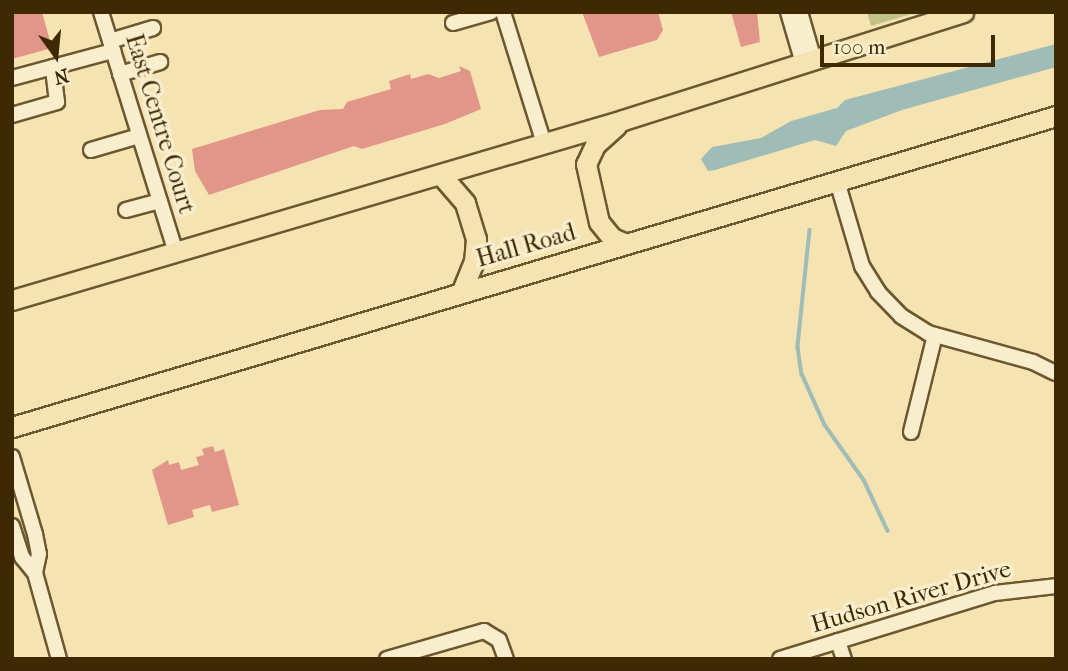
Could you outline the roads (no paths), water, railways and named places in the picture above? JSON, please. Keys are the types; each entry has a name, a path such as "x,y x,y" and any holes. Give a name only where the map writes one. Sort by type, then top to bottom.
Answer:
{"highway":[{"path":"12,300 175,249 441,176 623,120 807,58 963,12"},
{"name":"Hall Road","path":"12,427 462,290 1056,116"},
{"path":"623,120 595,145 586,164 600,222 612,238 624,243"},
{"path":"441,176 465,203 475,239 474,261 462,290"}],"street":[{"name":"East Centre Court","path":"101,12 175,249"},
{"path":"453,23 491,12"},
{"path":"503,12 544,144"},
{"path":"788,12 807,58"},
{"path":"800,12 807,58"},
{"path":"12,78 53,67 153,28"},
{"path":"120,74 160,62"},
{"path":"12,115 57,102 53,67"},
{"path":"91,150 139,136"},
{"path":"837,181 869,279 901,316 935,335 1033,362 1056,373"},
{"path":"126,210 160,201"},
{"path":"911,432 935,335"},
{"path":"12,457 39,554 35,573"},
{"path":"31,520 12,525 22,557 35,573 59,659"},
{"name":"Hudson River Drive","path":"780,659 995,593 1056,586"},
{"path":"387,659 475,632 492,633 506,659"},
{"path":"838,641 844,659"}],"water":[{"path":"1056,44 1056,67 902,110 846,131 836,146 815,140 708,171 701,159 712,147 761,138 791,121 837,108 845,100"}],"waterway":[{"path":"810,230 798,347 802,374 825,425 864,480 888,531"}]}
